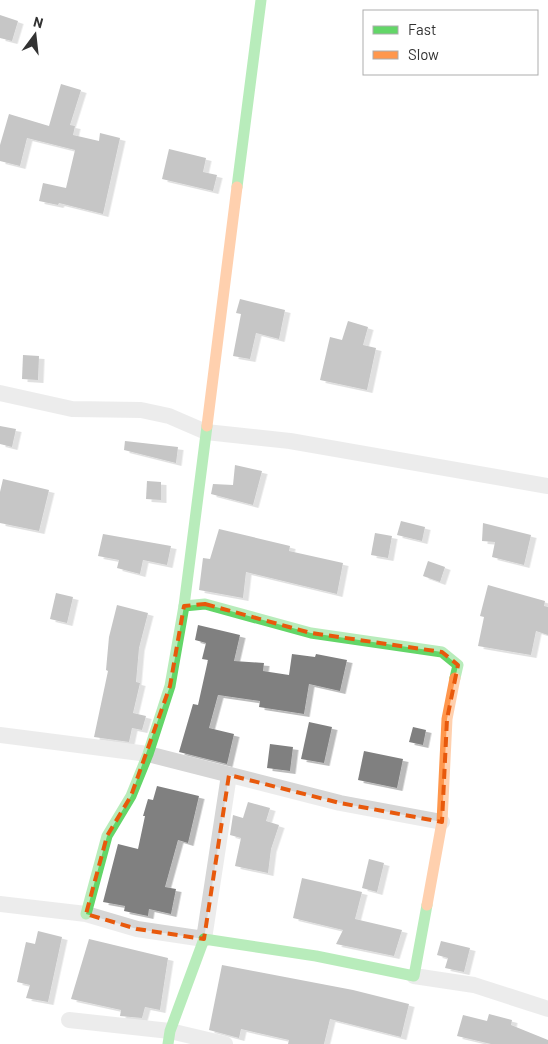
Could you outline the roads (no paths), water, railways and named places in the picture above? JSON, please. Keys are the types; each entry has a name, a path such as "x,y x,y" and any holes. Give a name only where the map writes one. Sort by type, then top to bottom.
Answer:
{"street":[{"path":"86,914 107,836 131,796 148,754 170,686 184,606 261,0"},
{"path":"0,393 72,409 141,410 168,416 206,432 290,441 548,486"},
{"path":"184,606 205,604 311,633 442,652 458,665 447,719 442,822 414,976"},
{"path":"0,736 148,754 340,803 442,822"},
{"path":"169,1038 204,939 229,775"},
{"path":"0,904 86,914 137,929 316,956 414,976 474,985 548,1009"},
{"path":"69,1020 169,1038 225,1044"}]}
